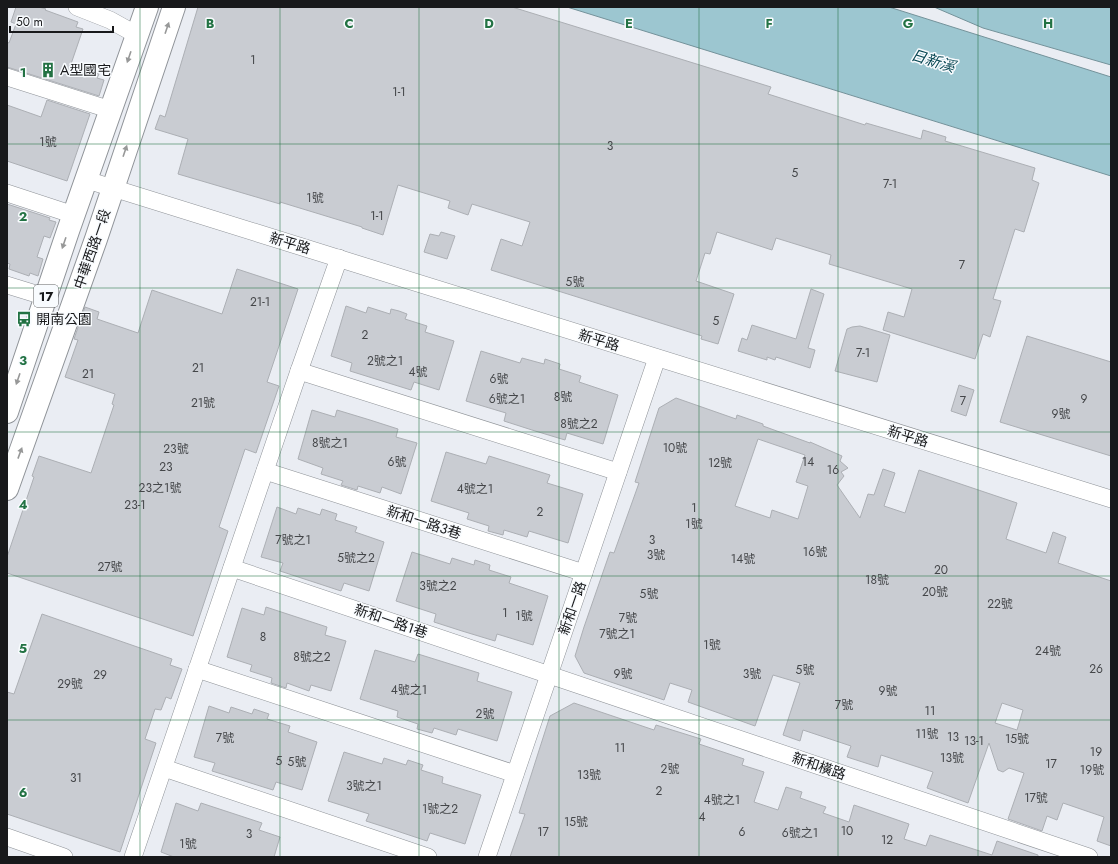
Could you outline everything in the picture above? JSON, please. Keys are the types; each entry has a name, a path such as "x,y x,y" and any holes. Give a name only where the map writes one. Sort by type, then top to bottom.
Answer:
{"main road":[{"name":"中華西路一段","path":"7,412 147,7"},
{"name":"中華西路一段","path":"7,489 113,188 174,7"}],"street":[{"path":"77,7 110,20 137,35"},
{"path":"7,78 111,110"},
{"name":"新平路","path":"87,180 1111,499"},
{"path":"7,193 74,215"},
{"path":"133,857 339,258"},
{"path":"7,285 46,297"},
{"name":"新和一路","path":"487,857 656,358"},
{"path":"299,371 618,472"},
{"name":"新和一路3巷","path":"265,471 584,573"},
{"name":"新和一路1巷","path":"232,568 549,674"},
{"path":"197,669 515,774"},
{"name":"新和橫路","path":"549,674 1088,857"},
{"path":"164,768 428,857"},
{"path":"7,837 64,857"}],"water":[{"name":"日新溪","path":"567,7 889,7 1111,77 1111,176"},
{"path":"934,7 1111,7 1111,65 983,28"}],"building":[{"path":"16,7 39,7 78,22 76,27 83,29 71,64 99,74 97,78 104,80 99,96 7,67 7,42 9,43 16,24 11,22"},
{"path":"198,7 512,7 771,87 768,94 865,125 866,123 921,139 923,130 946,137 945,141 1035,168 1032,180 1039,183 1024,232 1015,229 993,299 1001,301 990,337 983,334 975,359 883,330 888,312 904,317 912,289 829,264 831,255 776,238 772,250 717,232 710,254 705,253 696,281 734,294 718,344 701,339 702,336 491,270 501,239 522,246 530,222 472,204 468,215 448,208 450,201 398,185 383,235 362,227 280,202 280,204 178,174 188,139 155,129 160,115 165,117"},
{"path":"47,100 90,114 67,181 7,161 7,105 41,117"},
{"path":"7,204 50,218 49,220 56,222 50,238 44,236 37,257 43,259 38,276 30,273 29,276 9,269 10,264 7,263"},
{"path":"441,232 455,236 447,259 424,252 430,234 439,236"},
{"path":"237,269 298,289 267,382 279,386 256,453 245,449 219,527 228,531 193,636 7,573 7,557 34,477 32,476 39,456 91,473 114,405 112,404 115,394 65,377 78,340 74,339 85,307 99,312 97,319 138,333 152,290 222,314"},
{"path":"811,289 824,294 808,348 815,350 810,368 776,357 775,360 767,357 767,360 738,351 742,338 747,340 752,325 796,339"},
{"path":"346,306 366,313 368,307 390,314 391,309 399,311 407,314 405,319 427,326 425,332 454,341 439,390 414,382 411,390 350,371 352,363 331,356"},
{"path":"860,326 890,335 877,382 835,371 847,329"},
{"path":"1027,336 1111,362 1111,456 1000,422"},
{"path":"481,351 520,363 522,358 544,364 545,359 560,364 559,369 581,376 579,382 618,395 603,444 567,433 565,440 532,430 504,421 506,413 466,401"},
{"path":"959,385 974,390 966,416 951,411"},
{"path":"676,398 736,419 737,415 763,424 763,426 810,442 842,456 840,461 848,468 841,472 844,476 837,485 860,518 868,494 874,495 883,469 895,473 884,506 905,513 919,470 1017,503 1006,539 1046,553 1053,532 1066,537 1058,563 1111,581 1111,846 1097,841 1104,817 1063,803 1057,820 1047,816 1042,831 1008,819 1024,773 1009,768 1003,772 998,770 989,743 968,803 927,788 933,772 881,755 878,767 847,757 851,746 803,730 800,741 783,735 800,683 773,675 755,726 688,702 692,690 670,683 664,700 584,673 575,656 610,552 614,553 639,483 635,482 659,408","holes":["758,439 805,455 796,482 808,486 798,519 772,510 770,518 735,506","1002,703 1023,710 1017,730 995,723"]},
{"path":"312,410 335,417 337,410 370,420 398,429 396,437 417,443 401,494 382,487 380,493 358,486 357,490 341,485 343,481 321,474 323,468 298,459"},
{"path":"446,452 486,464 489,456 550,475 547,483 583,494 568,543 529,531 527,537 504,530 503,535 488,531 489,526 467,519 469,513 431,501"},
{"path":"277,507 296,514 298,508 320,515 322,509 337,514 335,520 357,527 355,532 384,542 369,591 344,583 341,591 280,571 283,563 261,557"},
{"path":"412,552 450,564 452,558 474,565 475,560 490,565 489,570 511,577 509,583 548,596 533,645 497,634 495,641 462,631 434,622 436,614 396,601"},
{"path":"266,607 327,627 325,635 346,641 331,691 311,685 309,691 287,683 286,688 271,683 272,678 250,671 252,665 227,657 242,608 264,615"},
{"path":"42,614 172,659 170,665 182,669 171,699 166,697 161,710 155,709 145,739 156,743 120,852 7,814 7,692 14,694"},
{"path":"375,650 415,662 418,654 479,673 477,681 512,692 497,741 458,729 456,735 434,728 432,733 417,729 418,724 397,717 398,711 360,699"},
{"path":"574,703 654,730 656,725 701,739 699,744 744,759 742,765 764,772 754,802 778,810 786,787 802,792 800,798 826,807 823,813 849,822 854,805 909,824 904,839 926,846 930,835 992,855 997,841 1038,855 1038,857 510,857 525,814 519,813 550,716"},
{"path":"209,706 229,713 231,707 252,714 254,709 269,714 267,719 290,726 288,732 317,742 302,790 276,782 273,790 212,771 215,763 194,757"},
{"path":"344,752 382,764 384,758 406,765 408,760 423,765 421,770 443,777 442,783 481,795 465,844 430,833 427,841 366,821 369,814 328,801"},
{"path":"176,803 198,811 201,803 262,823 259,830 280,837 274,857 174,857 161,852"}],"place":[{"name":"A型國宅","path":"48,70"},
{"name":"開南公園","path":"24,319"}]}
